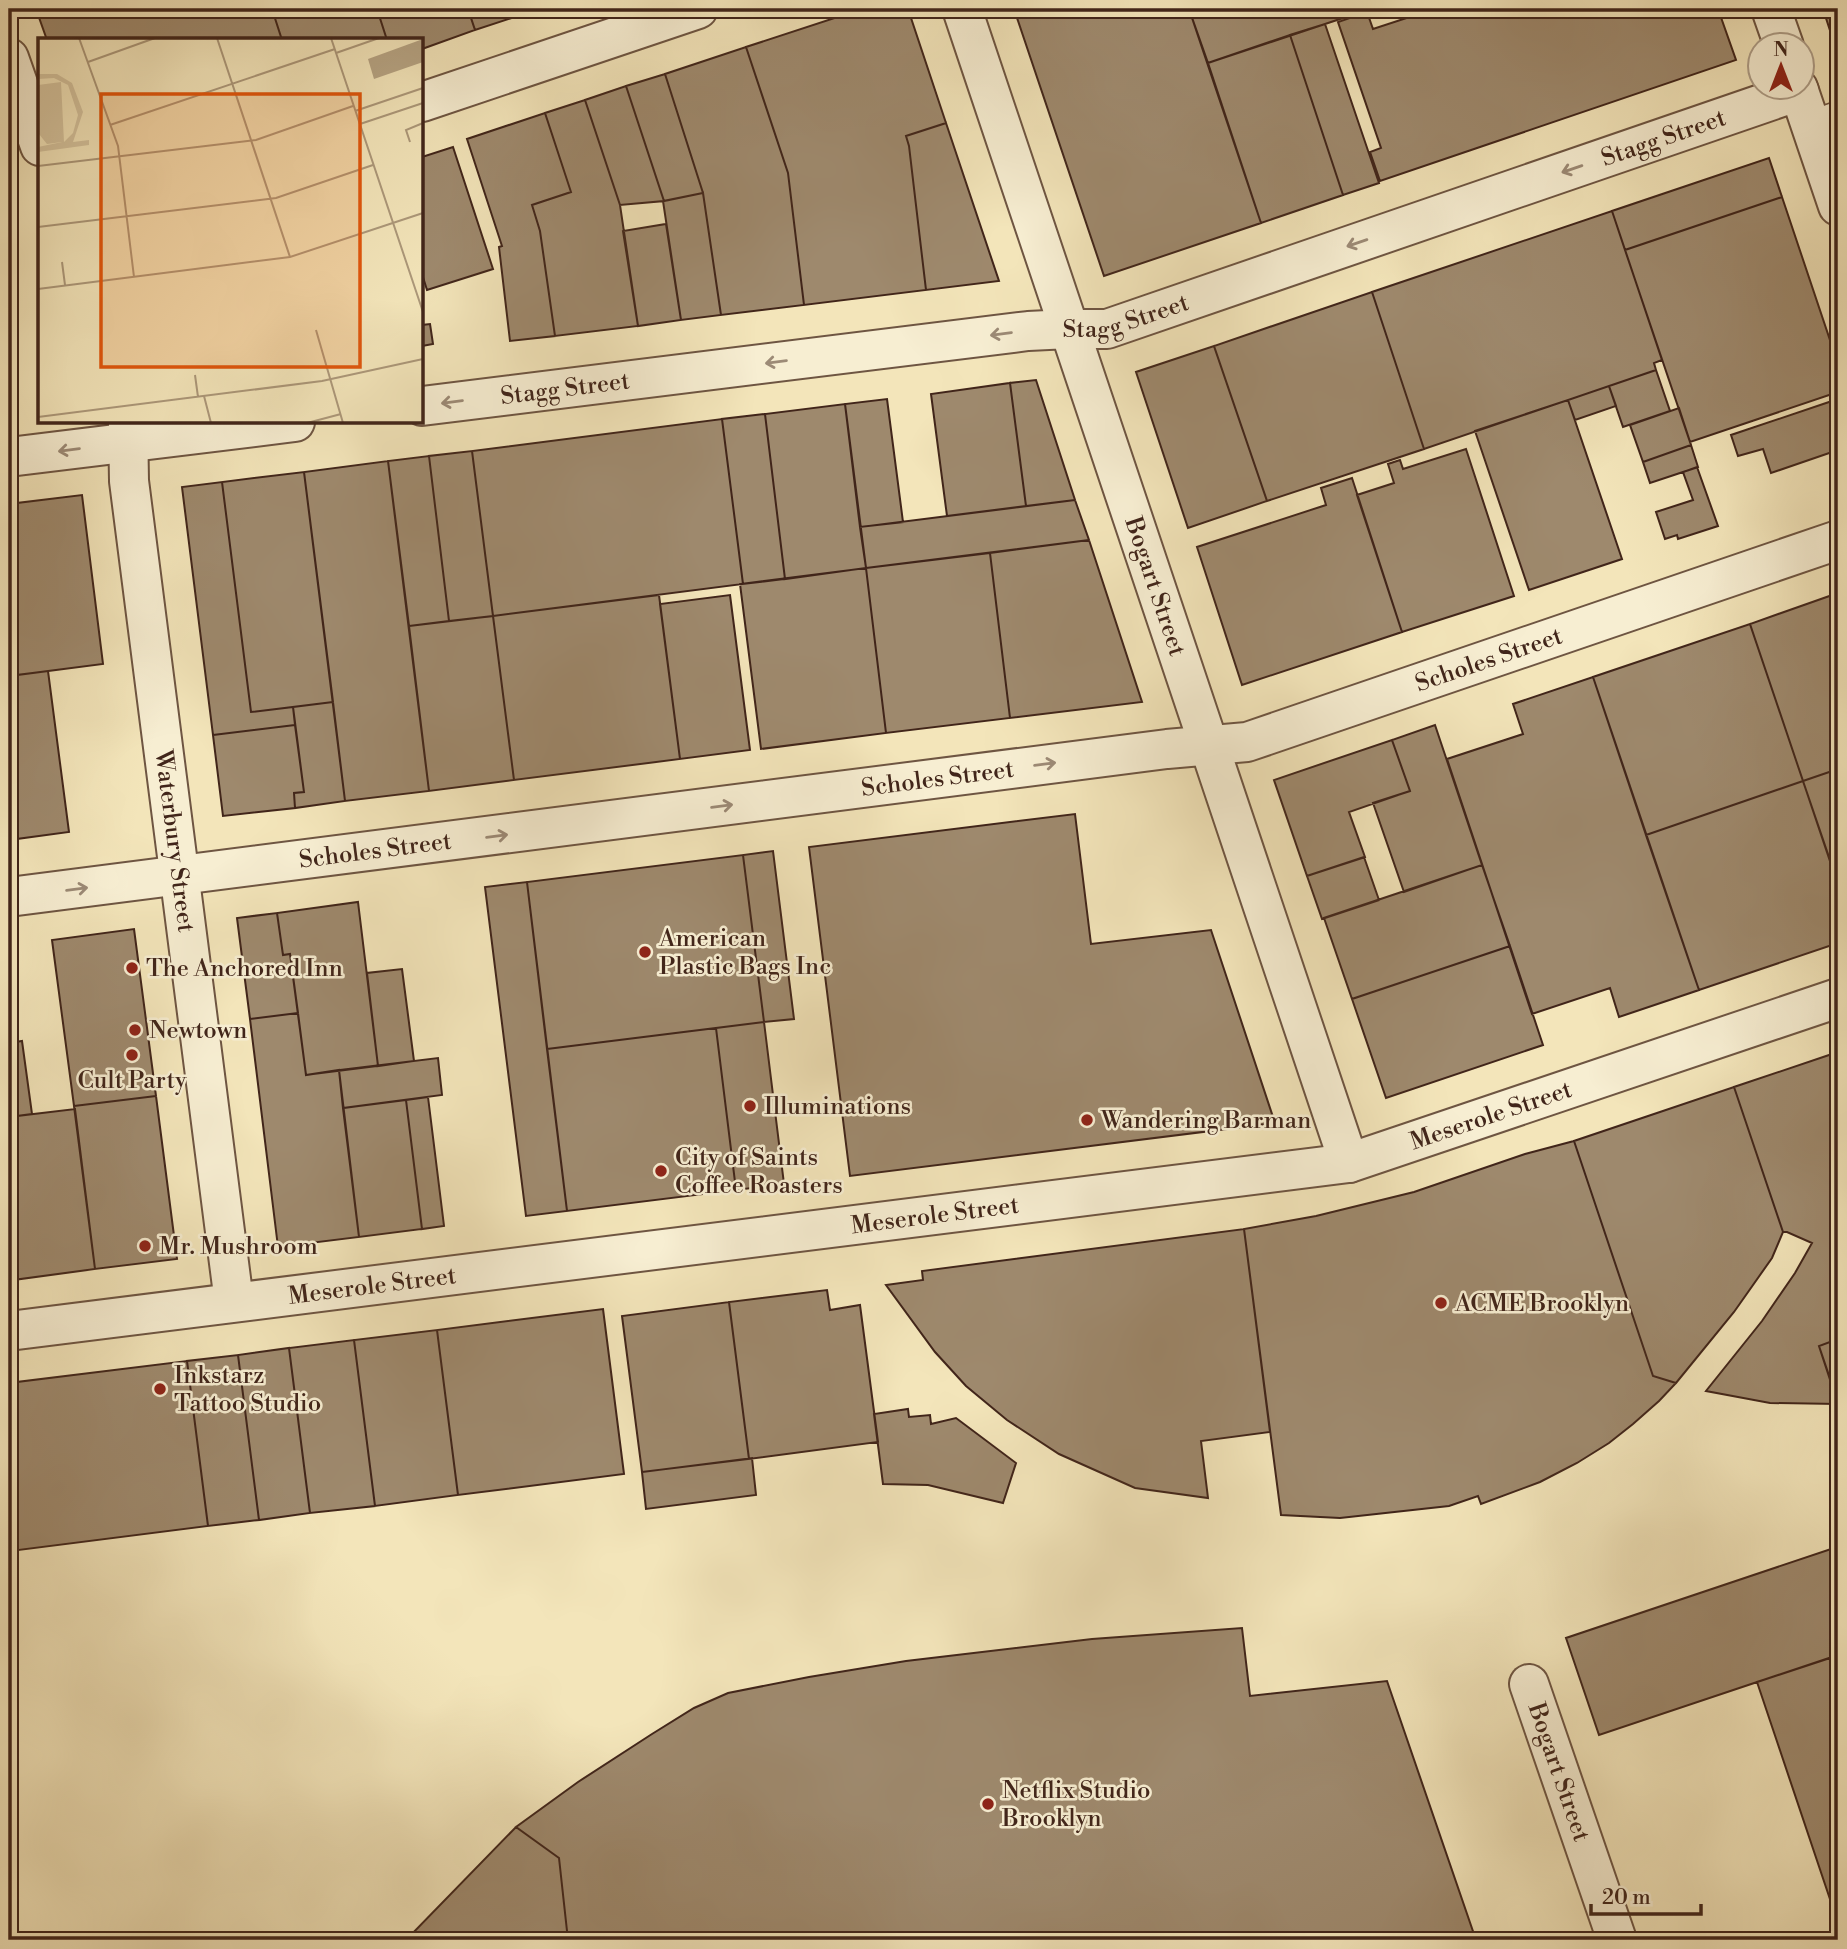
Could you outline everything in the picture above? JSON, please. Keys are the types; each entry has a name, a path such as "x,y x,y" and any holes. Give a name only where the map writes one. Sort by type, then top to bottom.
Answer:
{"street":[{"path":"424,101 698,9"},
{"name":"Bogart Street","path":"962,9 1349,1163"},
{"path":"1771,9 1779,32"},
{"path":"9,58 38,140"},
{"path":"1811,104 1838,206"},
{"name":"Stagg Street","path":"424,406 1028,331 1107,329 1811,104"},
{"path":"9,457 128,432 262,424"},
{"name":"Waterbury Street","path":"128,432 129,481 234,1302"},
{"name":"Scholes Street","path":"9,897 1167,748 1247,743 1838,540"},
{"name":"Meserole Street","path":"9,1331 1349,1163 1838,998"},
{"name":"Bogart Street","path":"1529,1684 1617,1940"}],"building":[{"path":"36,9 272,9 281,38 46,38"},
{"path":"272,9 377,9 386,38 281,38"},
{"path":"377,9 468,9 475,30 424,48 424,38 386,38"},
{"path":"468,9 539,9 475,30"},
{"path":"862,9 908,9 946,123 906,136 926,290 804,305 788,173 746,47"},
{"path":"1014,9 1189,9 1261,223 1104,276"},
{"path":"1189,9 1370,9 1208,63"},
{"path":"1434,9 1718,9 1736,60 1380,181 1370,152 1381,148 1338,22 1367,12 1373,29"},
{"path":"1823,9 1838,9 1838,55"},
{"path":"1325,24 1379,183 1343,195 1290,35"},
{"path":"1290,35 1343,195 1261,223 1208,63"},
{"path":"746,47 788,173 804,305 721,315 703,193 665,74"},
{"path":"665,74 703,193 664,201 626,86"},
{"path":"626,86 664,201 620,205 585,100"},
{"path":"585,100 620,205 638,326 555,336 540,231 532,205 571,192 545,113"},
{"path":"545,113 571,192 532,205 540,231 555,336 510,341 499,247 502,246 467,139"},
{"path":"946,123 999,281 926,290 906,136"},
{"path":"453,147 493,269 427,290 424,280 424,156"},
{"path":"1769,158 1782,197 1625,250 1612,211"},
{"path":"703,193 721,315 681,320 663,201"},
{"path":"1782,197 1838,364 1838,392 1690,442 1625,250"},
{"path":"1612,211 1662,360 1654,363 1656,370 1424,449 1372,292"},
{"path":"666,224 681,320 638,326 623,231"},
{"path":"1372,292 1424,449 1267,501 1214,346"},
{"path":"430,324 433,344 424,346 424,325"},
{"path":"1214,346 1267,501 1188,528 1136,372"},
{"path":"1656,370 1670,411 1623,427 1609,386"},
{"path":"1036,380 1075,500 1026,506 1010,383"},
{"path":"1010,383 1026,506 947,516 931,394"},
{"path":"1609,386 1616,406 1575,420 1568,400"},
{"path":"887,399 903,522 860,527 845,404"},
{"path":"1838,399 1838,450 1771,473 1763,449 1738,456 1731,435"},
{"path":"1568,400 1622,559 1529,590 1475,431"},
{"path":"845,404 866,568 785,579 765,414"},
{"path":"1679,408 1691,445 1643,462 1630,425"},
{"path":"765,414 785,579 743,584 722,419"},
{"path":"722,419 743,584 493,616 472,451"},
{"path":"1691,445 1698,467 1650,483 1643,462"},
{"path":"1466,449 1514,596 1402,632 1357,495 1394,483 1388,464 1400,460 1403,469"},
{"path":"472,451 493,616 449,621 429,456"},
{"path":"429,456 449,621 409,626 388,461"},
{"path":"388,461 429,791 345,801 304,472"},
{"path":"1697,467 1718,526 1678,539 1677,535 1665,539 1656,512 1693,500 1683,472"},
{"path":"304,472 333,702 251,712 222,482"},
{"path":"1352,478 1402,632 1242,685 1197,547 1326,505 1321,488"},
{"path":"222,482 251,712 293,707 295,725 213,735 182,487"},
{"path":"82,495 103,664 9,676 9,504"},
{"path":"1075,500 1089,540 866,568 860,527"},
{"path":"1089,540 1142,702 1010,718 990,553"},
{"path":"990,553 1010,718 886,733 866,568"},
{"path":"866,568 886,733 761,749 740,584"},
{"path":"1838,593 1838,769 1803,781 1750,624"},
{"path":"659,595 680,759 514,780 493,616"},
{"path":"730,595 750,750 680,759 660,604"},
{"path":"493,616 514,780 429,791 409,626"},
{"path":"1750,624 1803,781 1646,835 1593,677"},
{"path":"48,671 69,832 9,840 9,676"},
{"path":"1593,677 1699,990 1619,1017 1610,988 1532,1014 1447,759 1523,734 1513,704"},
{"path":"333,702 345,801 295,808 294,793 304,792 293,707"},
{"path":"295,725 304,792 294,793 295,808 223,816 213,735"},
{"path":"1435,725 1482,865 1404,892 1373,803 1410,791 1392,740"},
{"path":"1392,740 1410,791 1349,812 1365,857 1307,876 1274,780"},
{"path":"1838,769 1838,857 1830,860 1803,781"},
{"path":"1803,781 1838,885 1838,943 1699,990 1646,835"},
{"path":"1075,814 1091,944 1211,930 1275,1123 850,1176 809,847"},
{"name":"American Plastic Bags Inc","path":"773,851 794,1019 764,1022 743,855"},
{"name":"American Plastic Bags Inc","path":"743,855 764,1022 547,1049 527,882"},
{"path":"1364,857 1379,900 1322,919 1307,876"},
{"path":"1838,857 1838,885 1830,860"},
{"path":"1482,865 1510,946 1352,999 1324,918"},
{"path":"527,882 567,1211 526,1216 485,887"},
{"path":"358,902 378,1066 306,1075 290,954 283,955 277,913"},
{"path":"277,913 283,955 290,954 298,1013 250,1019 237,918"},
{"path":"134,929 156,1096 74,1106 52,940"},
{"path":"1510,946 1543,1045 1386,1098 1352,999"},
{"path":"402,969 414,1061 378,1066 367,973"},
{"path":"298,1013 306,1075 339,1070 359,1237 278,1247 250,1019"},
{"name":"Illuminations","path":"764,1022 784,1184 736,1190 716,1028"},
{"path":"716,1028 736,1190 567,1211 547,1049"},
{"path":"22,1041 32,1114 9,1117 9,1043"},
{"path":"1838,1052 1838,1339 1819,1346 1838,1404 1770,1403 1706,1391 1762,1321 1812,1243 1783,1232 1734,1087"},
{"path":"438,1058 442,1095 343,1108 339,1070"},
{"path":"1734,1087 1783,1232 1772,1258 1734,1312 1676,1383 1653,1376 1574,1141"},
{"path":"156,1096 177,1259 95,1269 74,1106"},
{"path":"428,1097 444,1226 422,1229 406,1100"},
{"path":"406,1100 422,1229 359,1237 343,1108"},
{"path":"75,1109 95,1269 13,1280 9,1244 9,1117"},
{"name":"ACME Brooklyn","path":"1574,1141 1653,1376 1676,1383 1633,1424 1577,1463 1540,1482 1481,1504 1478,1496 1449,1506 1340,1518 1281,1515 1244,1229 1316,1216 1414,1192 1525,1154"},
{"path":"1244,1229 1270,1432 1201,1441 1208,1498 1135,1488 1059,1454 1007,1420 966,1386 935,1352 886,1285 923,1280 922,1271"},
{"path":"9,1244 13,1280 9,1281"},
{"path":"827,1290 830,1310 860,1305 878,1442 749,1459 729,1302"},
{"path":"729,1302 749,1459 642,1472 622,1316"},
{"path":"603,1309 624,1474 458,1495 437,1330"},
{"path":"437,1330 458,1495 375,1506 354,1340"},
{"path":"1838,1339 1838,1402 1819,1346"},
{"path":"354,1340 375,1506 310,1513 289,1348"},
{"path":"289,1348 310,1513 259,1520 238,1355"},
{"path":"238,1355 259,1520 208,1526 187,1361"},
{"path":"187,1361 208,1526 11,1551 9,1383"},
{"path":"908,1409 909,1417 930,1415 931,1424 956,1418 1016,1463 1003,1503 928,1485 883,1484 874,1414"},
{"path":"752,1458 756,1495 646,1509 642,1472"},
{"path":"1834,1548 1838,1558 1838,1655 1599,1735 1566,1638"},
{"name":"Netflix Studio Brooklyn","path":"1242,1628 1250,1696 1387,1681 1476,1940 568,1940 559,1858 516,1827 578,1782 652,1734 694,1708 728,1693 906,1661 1092,1639"},
{"path":"1838,1655 1838,1682 1830,1658"},
{"path":"1830,1658 1838,1682 1838,1923 1757,1682"},
{"path":"516,1827 559,1858 568,1940 406,1940"}],"place":[{"name":"American Plastic Bags Inc","path":"645,952"},
{"name":"The Anchored Inn","path":"132,968"},
{"name":"Newtown","path":"135,1030"},
{"name":"Cult Party","path":"132,1055"},
{"name":"Illuminations","path":"750,1106"},
{"name":"Wandering Barman","path":"1087,1120"},
{"name":"City of Saints Coffee Roasters","path":"661,1171"},
{"name":"Mr. Mushroom","path":"145,1246"},
{"name":"ACME Brooklyn","path":"1441,1303"},
{"name":"Inkstarz Tattoo Studio","path":"160,1389"},
{"name":"Netflix Studio Brooklyn","path":"988,1804"}]}
